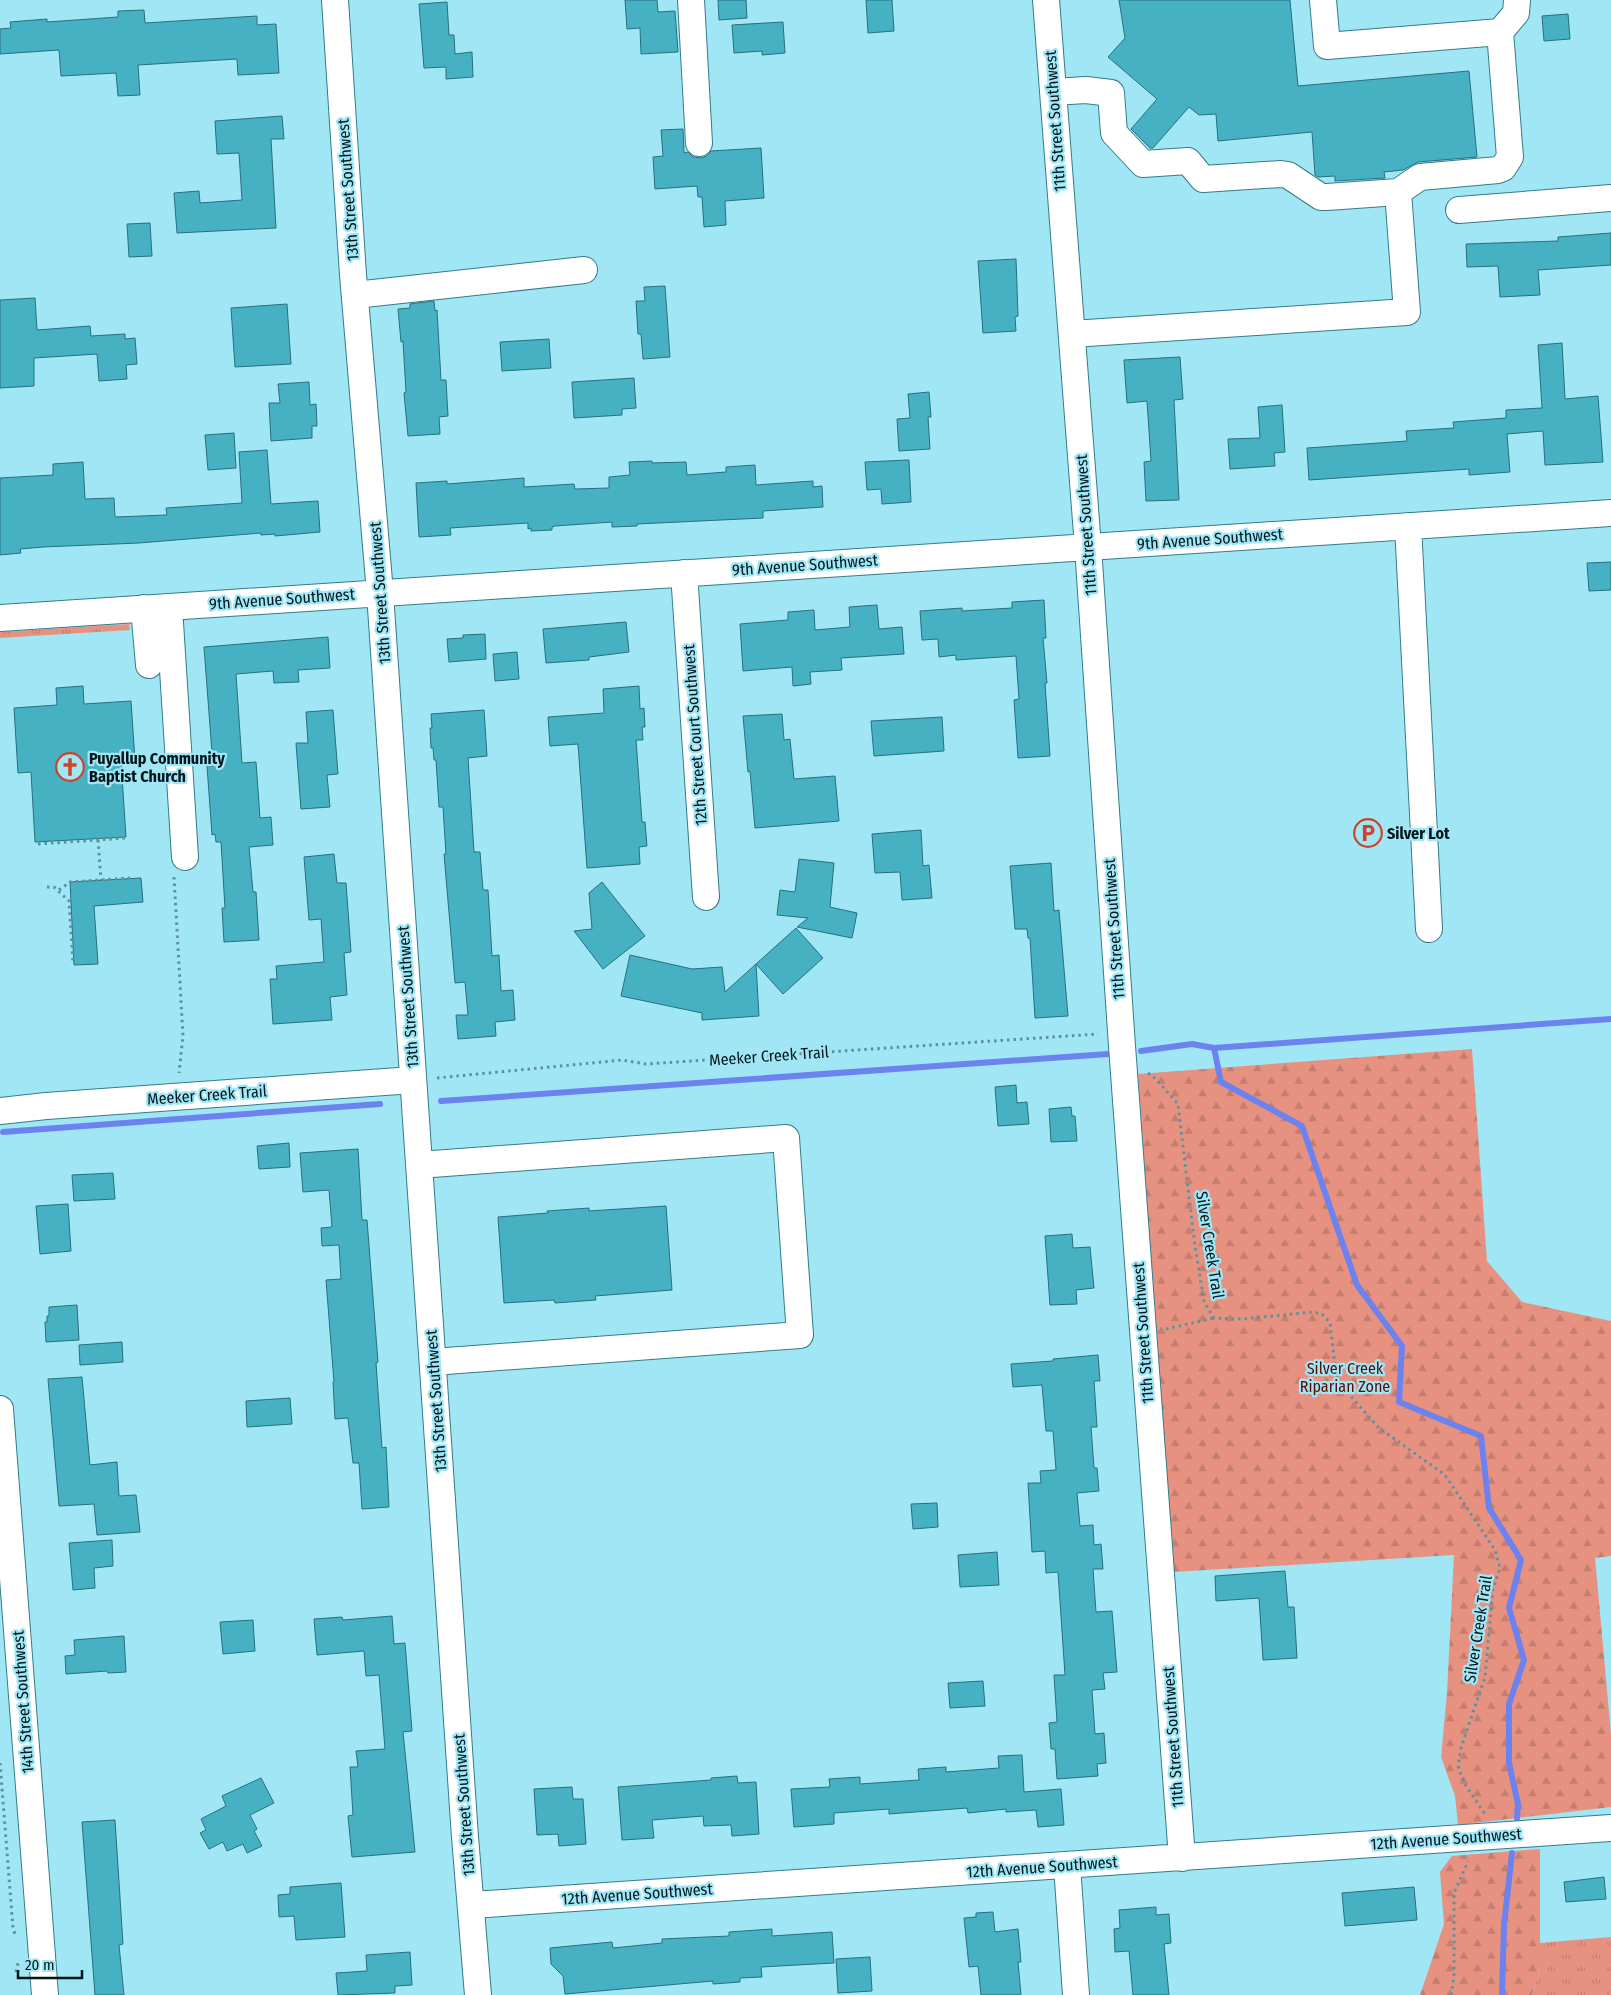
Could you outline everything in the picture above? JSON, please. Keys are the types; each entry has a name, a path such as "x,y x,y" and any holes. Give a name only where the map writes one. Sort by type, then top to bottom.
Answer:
{"street":[{"name":"13th Street Southwest","path":"335,0 355,295 421,1080 419,1165 478,1995"},
{"path":"691,0 699,143"},
{"name":"11th Street Southwest","path":"1046,0 1088,547 1182,1858"},
{"path":"1323,0 1328,46 1500,32"},
{"path":"1053,92 1086,90 1111,92 1114,133 1143,164 1188,161 1202,179 1288,175 1321,197 1398,192 1420,177 1498,170 1503,168 1510,157 1500,32 1516,13 1517,0"},
{"path":"1072,334 1407,312 1398,192"},
{"path":"1459,210 1611,198"},
{"path":"355,295 584,270"},
{"name":"9th Avenue Southwest","path":"0,618 1611,512"},
{"path":"1408,526 1429,929"},
{"name":"12th Street Court Southwest","path":"684,573 706,897"},
{"path":"149,665 157,608"},
{"path":"157,608 179,864"},
{"name":"Meeker Creek Trail","path":"0,1111 421,1080"},
{"path":"419,1165 786,1138 800,1335 433,1362"},
{"name":"14th Street Southwest","path":"0,1409 32,1989"},
{"name":"12th Avenue Southwest","path":"472,1905 1611,1828"},
{"path":"1067,1865 1076,1995"}],"path":[{"path":"38,844 126,838"},
{"path":"98,840 101,880"},
{"path":"171,1097 181,1067 183,1036 179,864"},
{"path":"100,872 111,879"},
{"path":"59,890 70,882 130,878"},
{"path":"47,887 59,890 69,901 73,963"},
{"name":"Meeker Creek Trail","path":"421,1080 622,1060 646,1064 1101,1034"},
{"name":"Silver Creek Trail","path":"1143,1070 1156,1079 1178,1104 1194,1239 1204,1302 1214,1318 1242,1319 1313,1312 1322,1314 1330,1323 1336,1373 1340,1384 1378,1428 1445,1475 1495,1550 1500,1568 1493,1589 1486,1677 1461,1748 1458,1766 1464,1783 1488,1819"},
{"path":"1143,1331 1169,1328 1214,1318"},
{"path":"0,1763 13,1928 16,1936"},
{"path":"1452,1995 1454,1976 1454,1893 1469,1858"},
{"path":"17,1954 18,1963 32,1989"}],"green space":[{"path":"129,624 130,630 0,638 0,632"},
{"name":"Silver Creek Riparian Zone","path":"1472,1049 1487,1261 1522,1302 1611,1321 1611,1556 1595,1558 1611,1734 1611,1807 1458,1825 1455,1796 1441,1757 1447,1693 1454,1555 1173,1572 1138,1074"},
{"path":"1540,1849 1540,1969 1532,1995 1420,1995 1444,1924 1440,1872 1452,1856"},
{"path":"1611,1937 1611,1995 1532,1995 1540,1969 1540,1943"}],"building":[{"path":"625,0 657,0 658,12 675,11 678,52 641,54 640,28 627,29"},
{"path":"718,0 746,0 747,18 719,20"},
{"path":"866,0 892,0 894,31 868,33"},
{"path":"1119,0 1290,0 1298,86 1469,71 1477,157 1418,162 1403,170 1384,172 1385,178 1335,181 1335,176 1318,177 1315,175 1312,132 1218,141 1216,114 1199,115 1189,107 1153,148 1150,148 1131,129 1157,99 1108,57 1125,38"},
{"path":"447,2 449,35 454,35 455,54 472,52 473,77 446,79 446,67 424,68 419,4"},
{"path":"144,10 145,23 257,16 257,25 276,24 279,73 238,75 237,59 138,65 140,95 118,96 116,73 61,76 59,50 0,54 0,29 11,28 10,22 47,19 47,22 118,17 118,11"},
{"path":"1568,14 1570,39 1544,41 1542,16"},
{"path":"783,22 785,53 762,55 762,51 734,53 732,25"},
{"path":"282,116 284,139 271,139 276,228 177,233 174,193 199,191 200,203 242,200 239,153 217,154 215,121"},
{"path":"683,129 684,153 688,152 693,157 707,156 711,151 761,148 764,198 725,201 726,225 704,227 702,197 698,197 697,186 655,189 653,157 663,156 661,130"},
{"path":"150,223 152,256 129,257 127,224"},
{"path":"1611,233 1611,265 1538,270 1540,295 1500,297 1498,266 1467,267 1466,244 1558,241 1558,237"},
{"path":"1016,259 1018,316 1015,317 1016,331 983,333 978,261"},
{"path":"665,286 670,357 643,359 641,334 638,334 636,301 645,301 644,287"},
{"path":"35,298 37,330 90,326 91,336 125,334 125,339 135,338 137,364 126,365 127,379 99,381 97,354 34,358 34,386 0,388 0,300"},
{"path":"434,301 435,311 437,310 441,380 446,380 448,416 439,417 440,434 408,436 404,393 406,392 403,341 401,342 398,309 410,308 410,304"},
{"path":"287,304 291,364 235,367 231,308"},
{"path":"549,339 551,368 502,371 500,342"},
{"path":"1562,343 1565,399 1598,396 1603,462 1545,465 1543,431 1507,434 1510,472 1469,475 1469,469 1309,480 1307,448 1407,441 1406,431 1454,428 1453,422 1506,418 1506,410 1542,408 1538,345"},
{"path":"1180,357 1183,399 1174,400 1179,500 1146,501 1144,462 1151,461 1147,401 1127,403 1124,360"},
{"path":"634,378 636,408 622,409 622,415 574,418 572,382"},
{"path":"309,382 310,405 316,404 317,426 312,426 312,438 271,441 269,403 280,403 278,384"},
{"path":"929,392 931,417 928,417 930,449 899,451 897,419 910,418 908,394"},
{"path":"1282,405 1285,452 1274,453 1275,466 1230,469 1228,439 1260,438 1258,407"},
{"path":"234,433 236,468 208,470 205,435"},
{"path":"267,450 271,504 318,501 320,532 275,536 275,534 261,535 261,533 139,543 43,547 20,549 21,553 0,555 0,478 53,475 53,464 83,462 85,499 114,498 115,517 167,515 166,508 242,503 239,452"},
{"path":"909,460 911,502 882,504 881,489 867,490 865,462"},
{"path":"652,461 652,463 686,462 687,475 726,472 726,467 755,465 756,485 813,481 813,487 822,486 823,507 763,511 763,518 637,524 637,526 612,527 612,522 555,526 552,527 552,530 531,531 531,528 528,529 528,523 450,528 451,535 419,537 416,483 447,481 447,484 524,478 524,487 574,484 575,489 609,488 609,477 630,475 629,462"},
{"path":"1611,562 1611,590 1589,591 1587,563"},
{"path":"1044,600 1046,638 1043,638 1050,756 1018,758 1014,700 1019,699 1016,656 956,660 956,655 939,657 938,639 922,640 920,611 962,608 962,611 1012,608 1012,602"},
{"path":"877,605 879,629 902,627 904,654 841,658 842,670 810,672 811,684 793,686 792,667 743,671 740,624 788,620 788,612 814,610 815,630 850,627 849,607"},
{"path":"626,622 629,652 589,657 589,660 546,663 543,629"},
{"path":"485,634 486,659 449,662 447,639 463,638 463,635"},
{"path":"328,637 330,668 298,670 299,682 274,683 273,671 236,674 242,763 256,762 260,818 271,817 273,845 249,847 253,892 256,892 259,940 224,942 222,908 225,908 221,842 216,842 215,834 212,835 207,766 213,766 204,647"},
{"path":"517,652 519,679 495,681 493,654"},
{"name":"Puyallup Community Baptist Church","path":"83,686 84,704 131,701 135,760 121,761 126,837 35,842 31,772 18,773 14,708 57,705 56,688"},
{"path":"639,686 640,709 644,708 645,727 642,727 643,740 636,740 642,822 645,822 647,846 639,847 640,864 587,868 578,744 550,746 548,717 604,713 603,689"},
{"path":"333,710 338,774 327,775 330,807 301,809 296,743 308,743 306,712"},
{"path":"484,710 487,756 468,758 474,852 480,852 483,890 488,890 492,956 499,955 501,991 513,990 515,1020 495,1022 496,1036 458,1039 456,1015 468,1015 465,982 455,983 444,854 446,854 443,807 439,807 436,760 434,760 433,748 431,748 431,714"},
{"path":"782,714 784,740 790,739 794,779 835,776 839,821 755,828 743,716"},
{"path":"942,717 944,751 874,756 871,721"},
{"path":"921,830 923,866 929,865 932,898 902,900 900,872 875,873 872,834"},
{"path":"334,854 337,883 346,883 351,952 344,953 347,995 330,997 332,1020 273,1024 270,979 277,979 276,966 324,962 321,919 309,920 304,857"},
{"path":"799,859 834,863 830,907 857,913 852,938 797,927 808,918 777,915 780,890 795,892"},
{"path":"1051,863 1054,911 1059,910 1068,1016 1035,1018 1030,938 1028,938 1027,929 1015,929 1010,866"},
{"path":"141,878 143,902 94,906 98,964 74,965 70,882"},
{"path":"602,882 645,936 603,969 574,931 592,929 589,893"},
{"path":"796,928 823,958 783,994 756,964"},
{"path":"630,955 692,969 722,967 725,992 756,964 759,1016 702,1020 702,1013 621,996"},
{"path":"1016,1085 1017,1103 1027,1102 1029,1124 998,1126 995,1087"},
{"path":"1071,1107 1072,1116 1075,1116 1077,1141 1051,1142 1049,1109"},
{"path":"289,1143 290,1167 259,1169 257,1146"},
{"path":"358,1149 362,1220 367,1220 378,1362 376,1363 382,1448 386,1447 389,1507 362,1509 359,1463 353,1463 348,1418 335,1419 326,1280 341,1279 339,1245 322,1246 321,1228 332,1227 329,1190 303,1192 300,1153"},
{"path":"113,1173 115,1199 74,1201 72,1175"},
{"path":"68,1204 71,1251 40,1254 36,1206"},
{"path":"666,1206 672,1290 595,1296 596,1300 555,1303 554,1300 504,1303 498,1217 589,1208 589,1211"},
{"path":"1072,1234 1073,1248 1090,1247 1094,1288 1076,1290 1077,1304 1050,1305 1045,1236"},
{"path":"77,1305 79,1340 46,1342 45,1322 47,1322 47,1316 49,1316 49,1307"},
{"path":"122,1342 123,1362 80,1365 79,1345"},
{"path":"1098,1355 1100,1381 1094,1381 1097,1427 1091,1427 1094,1468 1097,1468 1099,1491 1077,1493 1080,1526 1093,1525 1094,1545 1101,1544 1103,1569 1093,1569 1096,1612 1112,1611 1117,1672 1103,1673 1105,1689 1092,1690 1095,1734 1104,1733 1106,1763 1097,1764 1098,1776 1057,1779 1055,1749 1051,1749 1049,1723 1057,1722 1054,1675 1065,1675 1058,1572 1046,1573 1045,1551 1032,1552 1028,1483 1041,1483 1040,1471 1056,1470 1053,1431 1046,1431 1042,1385 1013,1387 1011,1364"},
{"path":"82,1377 90,1465 117,1462 119,1496 136,1495 140,1532 97,1535 94,1504 59,1506 48,1379"},
{"path":"290,1398 292,1424 247,1427 246,1401"},
{"path":"937,1503 938,1527 913,1529 911,1504"},
{"path":"112,1540 113,1566 94,1568 95,1588 73,1590 69,1543"},
{"path":"997,1552 999,1585 960,1587 958,1555"},
{"path":"1285,1571 1288,1607 1294,1607 1297,1658 1263,1660 1259,1598 1216,1601 1215,1576"},
{"path":"392,1616 394,1644 405,1643 412,1731 403,1732 415,1852 352,1857 348,1816 353,1815 350,1767 358,1767 356,1751 385,1749 379,1675 366,1676 364,1651 317,1655 314,1619 342,1617 343,1620"},
{"path":"253,1620 255,1651 223,1654 220,1622"},
{"path":"124,1636 126,1672 108,1673 107,1671 66,1674 65,1656 75,1655 74,1640"},
{"path":"983,1681 985,1706 950,1708 948,1683"},
{"path":"1022,1755 1024,1792 1061,1789 1064,1825 1038,1827 1036,1810 1006,1812 1006,1809 968,1813 967,1808 889,1814 889,1809 834,1813 834,1824 794,1827 791,1789 830,1787 829,1779 860,1777 860,1784 919,1780 918,1769 946,1767 946,1772 999,1768 998,1756"},
{"path":"737,1776 738,1783 756,1782 759,1834 732,1836 731,1825 704,1826 703,1816 652,1820 654,1838 622,1840 618,1787 711,1780 711,1778"},
{"path":"261,1778 274,1803 250,1815 257,1829 254,1831 262,1846 247,1853 243,1844 227,1851 223,1842 209,1849 200,1833 206,1830 201,1819 226,1806 222,1796"},
{"path":"572,1787 573,1799 583,1799 586,1844 559,1846 558,1834 537,1835 534,1789"},
{"path":"115,1820 123,1944 119,1945 124,1995 95,1995 82,1822"},
{"path":"1604,1877 1606,1899 1566,1902 1564,1882"},
{"path":"341,1883 345,1937 296,1940 294,1916 279,1917 278,1895 290,1894 290,1887"},
{"path":"1414,1887 1417,1920 1345,1926 1342,1893"},
{"path":"1156,1907 1156,1915 1169,1914 1171,1943 1164,1944 1169,1995 1133,1995 1129,1951 1115,1952 1114,1929 1120,1928 1119,1910"},
{"path":"993,1912 995,1932 1018,1929 1021,1995 981,1995 978,1966 969,1967 964,1918 976,1917 976,1913"},
{"path":"772,1929 772,1936 832,1932 834,1963 761,1967 762,1977 740,1978 740,1982 713,1984 713,1981 565,1994 563,1976 551,1964 550,1948 612,1942 613,1948 662,1943 662,1939 729,1936 729,1932"},
{"path":"410,1952 412,1985 395,1986 395,1993 338,1995 336,1973 367,1971 366,1955"},
{"path":"870,1957 872,1991 838,1993 836,1959"}],"waterway":[{"path":"1214,1048 1611,1019"},
{"path":"1141,1051 1192,1044 1214,1048 1221,1082 1302,1126 1357,1285 1402,1346 1399,1402 1481,1436 1489,1508 1521,1560 1509,1608 1524,1660 1509,1704 1509,1763 1518,1804 1517,1818"},
{"path":"441,1101 1108,1054"},
{"path":"3,1132 380,1104"},
{"path":"1502,1995 1504,1925 1512,1853"}],"place":[{"name":"Puyallup Community Baptist Church","path":"70,767"},
{"name":"Silver Lot","path":"1368,833"}]}
